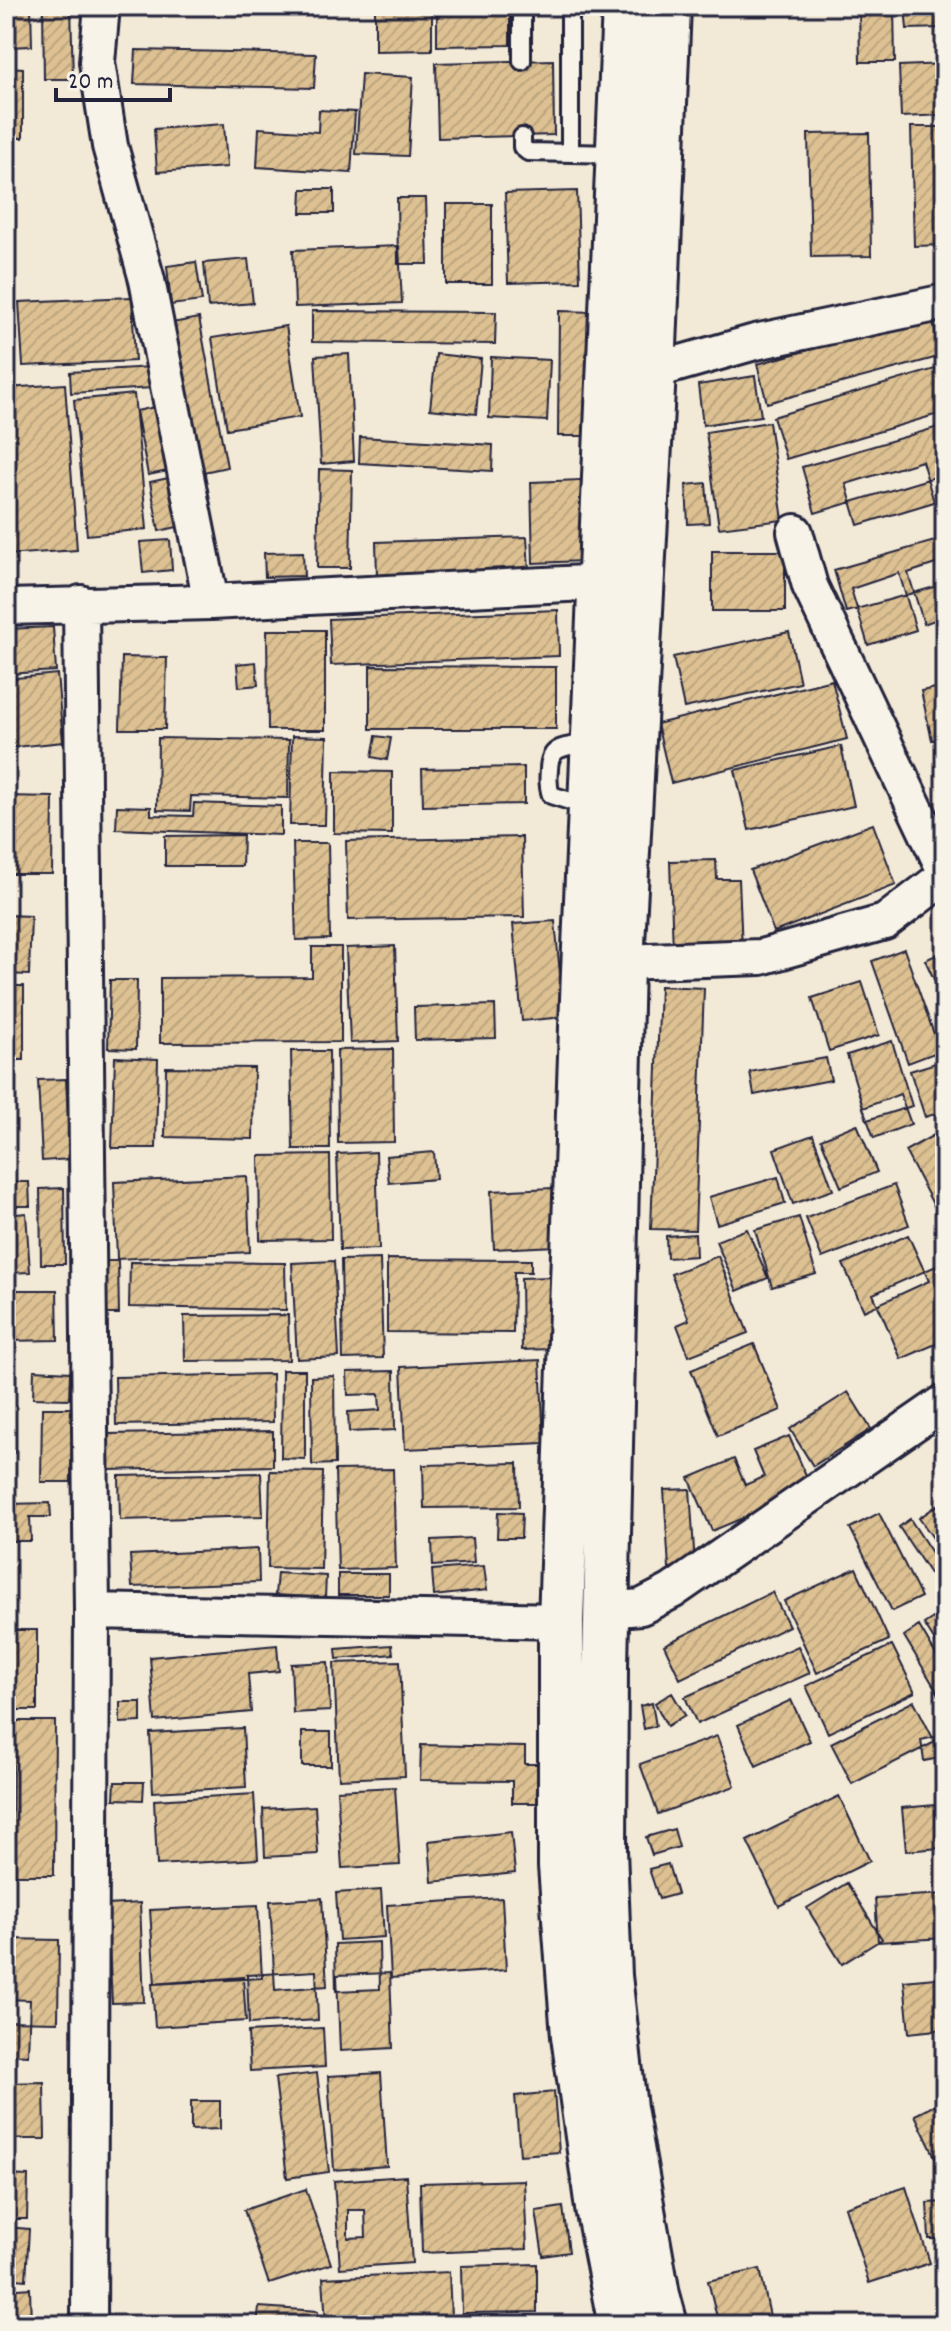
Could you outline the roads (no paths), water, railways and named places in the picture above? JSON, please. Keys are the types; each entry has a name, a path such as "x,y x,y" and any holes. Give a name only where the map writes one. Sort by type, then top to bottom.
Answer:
{"main road":[{"path":"625,6 619,154 621,962 604,1850 609,1976 624,2108 665,2325"},
{"path":"621,2325 598,2208 574,2036 561,1866 561,1621 593,743 653,371 668,6"}],"street":[{"path":"102,6 97,62 110,146 147,280 211,602"},
{"path":"653,371 755,342 945,302"},
{"path":"621,962 761,957 885,922 945,873 810,586 795,532"},
{"path":"6,607 211,602 621,582"},
{"path":"81,603 92,1611 89,2325"},
{"path":"607,1610 641,1607 672,1591 945,1402"},
{"path":"92,1611 561,1621"}],"lane":[{"path":"522,6 522,61"},
{"path":"570,6 570,152"},
{"path":"522,137 522,147 528,152 619,154"}]}
